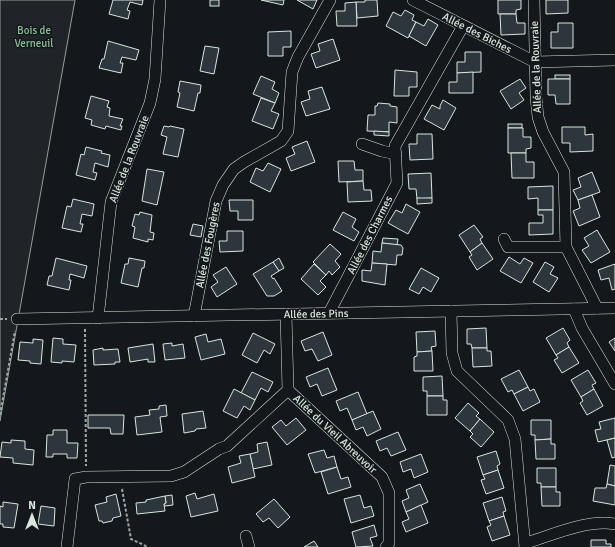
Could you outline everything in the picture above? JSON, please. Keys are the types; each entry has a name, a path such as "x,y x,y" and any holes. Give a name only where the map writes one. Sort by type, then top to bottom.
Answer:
{"street":[{"name":"Allée de la Rouvraie","path":"98,318 111,202 150,103 155,80 160,0"},
{"name":"Allée des Fougères","path":"194,316 216,201 223,185 234,169 281,141 288,131 292,72 298,57 330,0"},
{"name":"Allée des Biches","path":"413,0 535,62 615,60"},
{"name":"Allée de la Rouvraie","path":"534,0 538,117 543,132 564,172 566,247 597,308"},
{"name":"Allée des Charmes","path":"330,313 397,183 396,146 463,26"},
{"path":"362,144 396,154"},
{"path":"504,239 508,247 566,247"},
{"name":"Allée des Pins","path":"17,319 615,308"},
{"path":"574,309 582,328 615,384"},
{"path":"451,311 452,353 457,371 508,420 515,439 526,545 590,523 606,522 615,524"},
{"path":"67,547 75,479 86,477 120,478 171,476 184,472 218,449 227,446 288,390 286,314"},
{"name":"Allée du Vieil Abreuvoir","path":"288,390 382,477 389,493 389,543 386,547"}],"path":[{"path":"85,317 86,477"},
{"path":"0,415 17,319"},
{"path":"120,478 131,538 148,547"}],"green space":[{"name":"Bois de Verneuil","path":"0,0 75,0 0,421"}],"building":[{"path":"113,0 143,0 142,5 130,2 127,10 130,11 128,19 109,14"},
{"path":"210,0 219,0 219,6 210,6"},
{"path":"261,0 284,0 283,5"},
{"path":"297,0 317,0 313,9"},
{"path":"365,0 377,0 378,16 357,18 356,2 365,2"},
{"path":"498,0 521,0 521,9 516,10 516,14 498,14"},
{"path":"546,0 568,0 568,13 546,14"},
{"path":"356,2 357,26 337,26 336,11 345,11 345,3"},
{"path":"405,10 414,15 412,20 416,22 408,38 386,26 393,12 401,16"},
{"path":"500,14 516,14 517,23 525,23 525,34 501,35"},
{"path":"428,19 438,25 426,46 409,36 416,22 424,26"},
{"path":"558,23 573,23 573,48 551,48 551,32 558,32"},
{"path":"291,31 291,47 283,47 283,56 268,56 268,32"},
{"path":"333,39 340,60 316,68 311,54 320,51 318,44"},
{"path":"108,41 139,50 136,60 122,57 120,63 123,63 121,73 99,68 102,59 104,59"},
{"path":"205,46 219,48 214,74 200,71"},
{"path":"465,52 481,52 481,72 457,73 457,62 465,62"},
{"path":"395,70 417,72 417,87 409,87 409,96 394,96"},
{"path":"473,72 473,93 449,93 449,82 457,82 457,73"},
{"path":"555,75 570,75 570,79 555,79"},
{"path":"261,76 275,82 272,89 279,93 275,103 253,94"},
{"path":"520,79 526,88 519,93 524,100 511,109 500,91"},
{"path":"548,79 570,79 570,104 556,104 555,95 548,95"},
{"path":"180,81 201,85 194,111 177,107 180,93 178,92"},
{"path":"322,87 330,109 306,116 301,102 310,99 308,91"},
{"path":"91,96 109,101 107,107 110,108 109,116 123,119 120,126 122,126 121,130 106,126 105,129 91,125 92,120 85,118"},
{"path":"261,98 275,103 271,111 279,114 273,129 252,121"},
{"path":"443,100 456,108 444,130 424,119 432,105 440,109"},
{"path":"378,103 390,104 390,106 397,107 397,123 389,122 389,132 367,131 368,115 375,115 375,106 377,106"},
{"path":"508,124 522,124 522,128 508,128"},
{"path":"164,126 184,129 178,157 163,154 167,137 161,135"},
{"path":"562,127 585,127 585,135 593,134 593,151 570,152 570,143 562,143"},
{"path":"508,128 523,128 523,137 531,137 531,148 526,149 526,153 508,153"},
{"path":"374,131 389,132 389,136 374,135"},
{"path":"417,134 432,134 433,159 410,160 409,144 417,144"},
{"path":"307,141 315,162 291,171 286,158 295,154 292,147"},
{"path":"86,147 102,151 101,153 110,155 108,167 95,163 93,172 97,173 95,180 76,175 81,154 84,155"},
{"path":"511,153 526,153 526,162 534,162 534,178 512,178"},
{"path":"338,161 354,161 355,170 363,170 363,181 339,182"},
{"path":"268,163 281,169 270,192 250,182 256,168 263,171"},
{"path":"147,169 164,172 157,205 142,201"},
{"path":"592,172 600,192 578,200 573,190 581,187 578,178"},
{"path":"431,173 432,198 417,199 416,189 409,189 408,174"},
{"path":"363,181 364,190 371,190 372,201 348,202 347,182"},
{"path":"553,186 553,210 538,210 538,198 528,199 528,187"},
{"path":"592,195 600,217 579,226 573,211 580,208 578,200"},
{"path":"417,198 432,198 432,203 417,204"},
{"path":"73,199 94,204 92,216 82,214 80,224 83,224 81,232 62,228 67,206 71,207"},
{"path":"229,200 253,200 253,220 238,220 238,211 230,211"},
{"path":"406,204 420,212 408,234 388,223 396,210 402,213"},
{"path":"538,210 553,210 553,234 529,235 529,223 543,223 543,215 538,215"},
{"path":"140,212 152,215 150,232 154,233 153,240 148,239 148,242 133,238 135,227 132,226 135,214 139,215"},
{"path":"343,212 356,219 352,227 359,232 354,241 333,230"},
{"path":"193,224 203,226 201,237 190,235"},
{"path":"474,225 483,237 480,239 482,243 470,252 459,235"},
{"path":"597,230 610,252 591,263 582,250 589,246 584,238"},
{"path":"227,231 243,231 243,251 220,252 219,241 227,241"},
{"path":"383,238 398,239 397,245 382,243"},
{"path":"382,243 401,245 403,248 402,255 397,255 396,265 372,263 373,251 381,252"},
{"path":"482,243 493,259 477,270 469,257 472,255 470,252"},
{"path":"330,244 341,254 335,261 340,267 332,275 329,271 326,275 313,262"},
{"path":"509,257 520,264 524,258 533,263 521,283 500,271"},
{"path":"56,258 87,266 84,278 70,274 69,280 71,280 69,290 47,285 49,276 52,276"},
{"path":"129,258 145,261 138,287 121,283 125,264 128,264"},
{"path":"279,258 284,268 279,271 273,262"},
{"path":"273,262 279,271 271,276 273,279 274,278 282,291 274,296 267,296 253,274"},
{"path":"545,262 554,267 550,274 558,278 549,292 533,282"},
{"path":"372,263 387,264 385,285 362,281 362,270 371,271"},
{"path":"314,264 326,275 320,281 326,287 318,295 301,279"},
{"path":"615,264 615,289 612,290 609,278 601,280 598,270"},
{"path":"226,267 237,284 217,297 211,287 218,282 213,275"},
{"path":"421,268 439,278 431,292 423,287 419,294 409,289"},
{"path":"486,328 487,348 472,348 471,344 467,344 467,329"},
{"path":"563,328 570,340 567,343 569,347 556,355 546,338"},
{"path":"435,331 436,346 431,347 432,351 417,352 416,332"},
{"path":"323,332 332,355 318,361 312,349 305,351 301,341"},
{"path":"253,333 275,344 270,354 264,350 257,363 242,355"},
{"path":"206,334 208,342 221,339 225,354 201,360 195,337"},
{"path":"53,338 63,339 63,344 76,345 74,362 51,362"},
{"path":"615,338 615,351 609,342"},
{"path":"33,339 43,340 41,364 18,360 20,342 33,343"},
{"path":"172,343 172,346 183,344 185,358 165,360 163,344"},
{"path":"153,344 155,362 148,362 148,359 130,362 128,348"},
{"path":"569,347 579,363 562,373 554,360 558,358 556,355"},
{"path":"103,348 103,350 118,349 120,362 115,362 115,364 94,365 93,350"},
{"path":"472,348 487,348 487,351 491,351 492,366 473,367"},
{"path":"432,351 433,371 414,371 414,357 417,356 417,352"},
{"path":"328,368 337,390 322,396 317,384 310,387 306,377"},
{"path":"519,370 528,387 514,394 512,390 508,392 501,379"},
{"path":"588,370 596,383 592,385 594,389 581,397 571,380"},
{"path":"252,372 273,382 268,392 261,388 255,400 241,393"},
{"path":"442,376 443,396 427,396 427,391 423,391 423,377"},
{"path":"528,387 530,391 534,389 540,402 523,411 514,394"},
{"path":"234,389 255,400 250,410 244,406 237,418 223,411"},
{"path":"594,389 603,406 587,415 580,403 583,401 581,397"},
{"path":"358,392 367,414 352,420 347,408 340,411 336,401"},
{"path":"427,396 443,396 443,400 447,400 447,415 427,415"},
{"path":"468,403 479,413 476,416 480,419 470,431 455,418"},
{"path":"166,405 167,416 160,417 162,432 137,435 135,417 150,415 149,410 159,409 159,406"},
{"path":"203,411 206,428 196,429 195,431 184,433 182,414"},
{"path":"373,411 381,429 367,436 363,427 356,430 352,420"},
{"path":"88,415 124,415 123,434 111,434 110,428 88,428"},
{"path":"296,418 306,430 287,445 272,427 281,420 286,426"},
{"path":"615,418 615,438 598,442 595,430 601,429 599,422"},
{"path":"480,419 494,432 481,447 470,437 473,434 470,431"},
{"path":"531,420 551,420 551,439 535,440 535,435 531,435"},
{"path":"53,430 67,430 67,443 78,443 77,458 67,458 67,454 53,454 53,457 46,457 47,435 53,435"},
{"path":"398,432 406,450 391,456 387,448 380,451 376,441"},
{"path":"615,438 615,457 612,458 607,440"},
{"path":"551,439 551,444 555,444 555,459 536,459 535,440"},
{"path":"11,440 25,441 25,449 34,450 33,465 13,463 13,458 0,457 2,442 11,443"},
{"path":"267,442 272,465 253,469 250,454 258,452 257,444"},
{"path":"324,450 327,458 334,456 337,467 315,473 308,454"},
{"path":"496,451 500,464 497,466 498,470 483,475 477,457"},
{"path":"250,454 255,477 232,483 228,467 241,463 239,456"},
{"path":"421,454 428,472 414,478 411,469 403,472 400,462"},
{"path":"610,465 615,466 615,486 607,484"},
{"path":"337,467 341,479 348,477 351,487 328,494 321,472"},
{"path":"537,468 556,468 556,487 541,487 541,483 537,483"},
{"path":"498,470 504,488 486,494 481,480 485,479 483,475"},
{"path":"420,484 428,502 406,512 402,501 409,498 406,490"},
{"path":"607,484 615,486 615,505 593,501 595,488 606,488"},
{"path":"541,487 556,487 556,492 560,492 560,506 542,506"},
{"path":"195,493 197,499 214,494 218,511 191,517 186,496"},
{"path":"116,494 121,516 113,518 112,521 103,523 102,521 99,521 95,505 107,502 106,497"},
{"path":"172,495 173,505 165,506 165,496"},
{"path":"360,495 364,508 371,506 374,516 351,523 344,499"},
{"path":"165,496 165,511 137,514 136,503 146,502 146,500"},
{"path":"502,497 506,511 503,512 504,516 489,521 483,503"},
{"path":"274,499 290,517 278,528 269,518 263,522 256,514"},
{"path":"3,502 18,504 14,528 3,527 3,524 0,524 0,506 3,507"},
{"path":"421,505 428,523 406,532 402,522 409,519 406,512"},
{"path":"41,506 55,508 54,526 38,524"},
{"path":"504,516 510,535 492,541 487,527 491,525 489,521"},
{"path":"374,525 377,536 370,538 373,546 356,547 352,532"},
{"path":"591,540 606,540 606,544 611,544 611,547 591,547"},
{"path":"314,541 318,547 304,547"}]}
